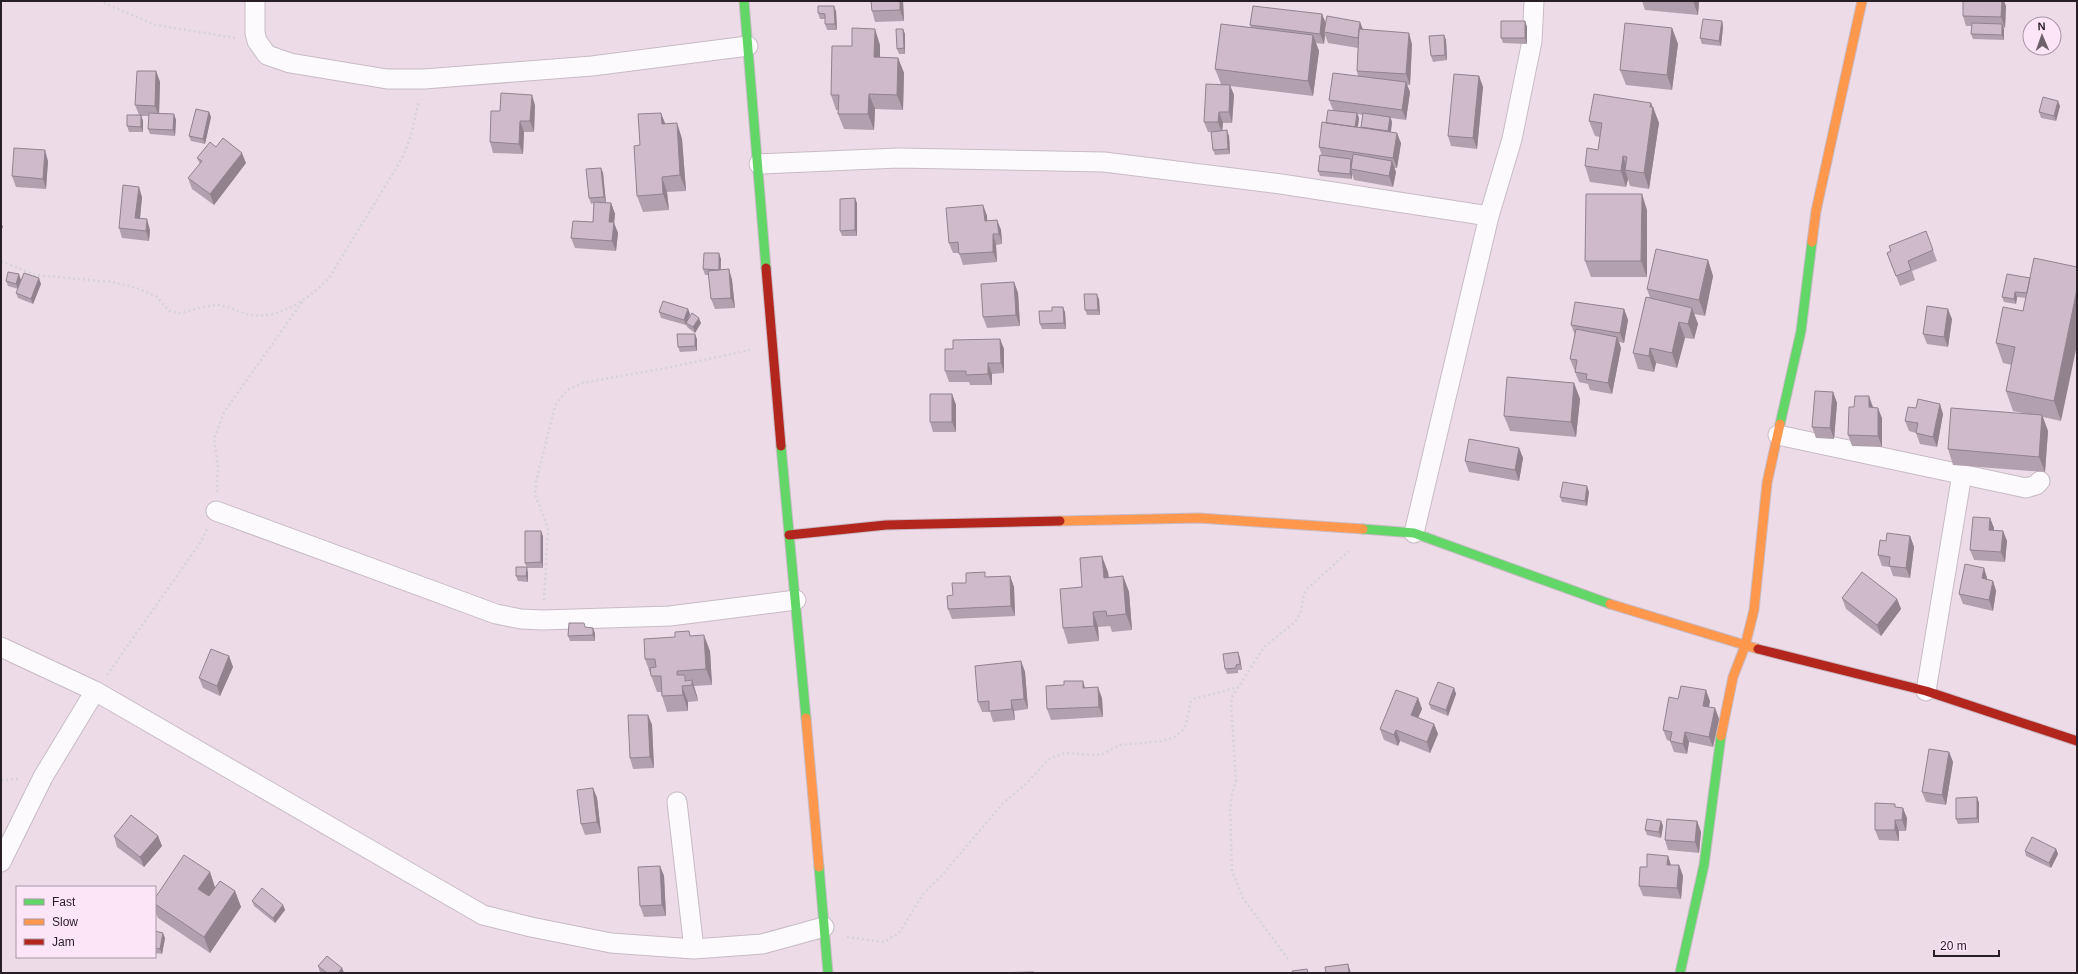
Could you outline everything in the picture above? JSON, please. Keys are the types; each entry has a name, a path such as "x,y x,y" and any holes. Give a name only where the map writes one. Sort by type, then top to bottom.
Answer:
{"street":[{"path":"255,1 255,33 257,41 267,55 290,63 387,79 424,79 592,66 748,46"},
{"path":"744,1 759,164 772,346 796,600 828,973"},
{"path":"1414,533 1489,216 1513,131 1532,41 1534,1"},
{"path":"1680,973 1704,865 1721,734 1733,677 1745,646 1754,610 1767,483 1801,331 1816,211 1862,1"},
{"path":"759,164 898,158 1104,162 1281,184 1489,216"},
{"path":"1778,435 2026,488 2036,485 2040,481"},
{"path":"1926,691 1962,474"},
{"path":"216,511 496,614 521,619 543,620 670,616 796,600"},
{"path":"789,535 886,525 1199,518 1414,533 1599,601 1745,646 1926,691 2077,741"},
{"path":"1,647 95,692 483,915 531,927 611,943 694,949 762,944 824,930"},
{"path":"1,862 43,777 95,692"},
{"path":"677,802 694,949"}],"path":[{"path":"99,1 156,25 257,41"},
{"path":"1,261 35,275 112,282 137,288 157,297 173,313 218,305 250,314 264,315 283,310 308,297 329,278 401,160 410,139 424,79"},
{"path":"543,620 548,528 535,494 536,482 555,406 566,390 582,383 666,368 772,346"},
{"path":"1288,959 1243,898 1232,871 1230,808 1232,793 1236,781 1231,703 1239,687 1267,643 1295,622 1300,614 1304,594 1311,584 1351,550"},
{"path":"824,930 876,942 891,939 899,933 923,894 942,875 1004,802 1024,785 1050,758 1065,753 1094,755 1103,754 1120,745 1169,739 1182,730 1188,718 1189,706 1194,699 1239,687"}],"building":[{"path":"871,1 900,1 900,10 872,11"},
{"path":"1963,1 2002,1 2001,17 1963,16"},
{"path":"818,6 834,6 835,24 825,24 825,14 818,13"},
{"path":"1253,6 1322,14 1320,34 1250,25"},
{"path":"1327,16 1360,22 1358,38 1324,32"},
{"path":"1703,19 1722,21 1719,41 1700,38"},
{"path":"1501,21 1525,21 1525,38 1501,38"},
{"path":"1625,23 1672,28 1667,75 1620,70"},
{"path":"1972,23 2002,24 2002,35 1971,34"},
{"path":"1221,24 1313,35 1308,81 1215,69"},
{"path":"852,28 875,29 874,57 898,58 897,95 869,94 868,114 838,114 839,95 831,95 832,46 852,46"},
{"path":"896,29 903,29 904,48 897,49"},
{"path":"1359,29 1409,33 1406,74 1357,71"},
{"path":"1444,35 1445,55 1431,56 1429,36"},
{"path":"137,71 156,71 155,106 135,105"},
{"path":"1333,73 1406,82 1402,110 1329,100"},
{"path":"1454,74 1479,76 1473,138 1448,136"},
{"path":"1206,84 1230,85 1229,112 1219,112 1218,122 1204,122"},
{"path":"501,93 532,95 530,121 520,121 519,144 490,142 491,111 500,111"},
{"path":"1594,94 1651,103 1650,107 1653,107 1644,173 1625,170 1627,157 1623,156 1621,171 1585,166 1587,148 1598,150 1602,123 1589,121"},
{"path":"2043,97 2058,101 2054,116 2039,112"},
{"path":"196,109 209,112 203,139 189,136"},
{"path":"1328,110 1357,113 1355,127 1326,123"},
{"path":"149,113 174,114 173,130 148,129"},
{"path":"661,113 662,124 677,123 680,175 662,177 663,194 637,196 634,146 640,145 638,114"},
{"path":"1363,113 1390,117 1388,131 1361,127"},
{"path":"127,115 141,115 141,127 127,126"},
{"path":"1322,122 1397,133 1393,158 1319,147"},
{"path":"1227,130 1228,149 1213,150 1211,132"},
{"path":"223,138 242,153 210,194 188,178 202,161 197,158 210,142 216,147"},
{"path":"14,148 45,150 43,179 12,176"},
{"path":"1353,154 1392,161 1389,176 1351,169"},
{"path":"1320,155 1351,159 1350,174 1318,171"},
{"path":"601,168 604,197 589,198 586,169"},
{"path":"123,185 139,187 135,218 147,219 146,231 119,228"},
{"path":"1586,194 1642,194 1641,261 1585,261"},
{"path":"855,198 855,230 840,231 840,199"},
{"path":"594,202 611,203 609,222 614,222 612,241 571,238 573,221 593,222"},
{"path":"983,205 985,221 997,220 999,234 993,234 993,252 959,254 958,242 949,243 946,208"},
{"path":"1926,231 1933,250 1908,261 1911,270 1896,276 1887,253 1891,251 1889,246"},
{"path":"1656,249 1708,260 1699,300 1647,289"},
{"path":"704,253 719,253 719,270 703,269"},
{"path":"2034,258 2077,267 2077,289 2054,401 2006,391 2015,347 1996,343 2003,307 2023,311"},
{"path":"729,269 731,298 711,299 708,271"},
{"path":"8,272 19,274 16,284 6,281"},
{"path":"24,273 39,278 31,299 16,293"},
{"path":"2007,274 2030,278 2027,293 2015,292 2014,299 2002,297"},
{"path":"1014,282 1016,315 983,317 981,284"},
{"path":"1084,294 1097,294 1098,310 1085,310"},
{"path":"1646,297 1692,308 1688,324 1679,322 1672,353 1650,348 1649,356 1633,353"},
{"path":"663,301 688,309 684,320 659,312"},
{"path":"1575,302 1624,309 1620,333 1571,325"},
{"path":"1927,306 1948,309 1944,337 1923,334"},
{"path":"1052,307 1063,307 1064,323 1040,324 1039,311 1052,311"},
{"path":"692,313 699,318 693,327 686,323"},
{"path":"1576,329 1617,337 1608,383 1586,379 1587,374 1575,372 1577,360 1570,359"},
{"path":"677,334 695,334 695,346 678,347"},
{"path":"1000,339 1001,363 988,363 988,374 966,375 966,371 945,371 945,349 953,349 953,340"},
{"path":"1507,377 1574,383 1571,422 1504,416"},
{"path":"1815,391 1833,392 1830,428 1812,427"},
{"path":"930,394 952,394 952,422 930,422"},
{"path":"1855,396 1869,396 1869,407 1878,408 1878,436 1848,435 1849,407 1854,407"},
{"path":"1918,399 1940,404 1933,437 1916,433 1918,423 1905,421 1908,407 1916,408"},
{"path":"1951,408 2042,415 2039,457 1948,449"},
{"path":"1469,439 1519,448 1515,470 1465,461"},
{"path":"1563,482 1587,486 1585,501 1560,497"},
{"path":"1973,517 1990,518 1989,530 2003,531 2001,552 1970,550"},
{"path":"525,531 541,531 541,562 525,563"},
{"path":"1887,533 1910,536 1906,568 1889,566 1890,557 1878,555 1880,540 1886,541"},
{"path":"1102,556 1104,578 1123,576 1126,614 1107,616 1106,611 1093,612 1094,626 1063,628 1060,589 1082,587 1080,558"},
{"path":"1965,564 1984,568 1982,578 1993,581 1989,600 1959,594"},
{"path":"516,567 527,567 526,576 516,576"},
{"path":"985,572 985,577 1010,576 1011,606 948,609 947,596 953,595 952,583 966,583 966,573"},
{"path":"1862,572 1897,599 1877,625 1842,598"},
{"path":"569,623 584,623 585,627 593,628 593,635 568,636"},
{"path":"689,631 690,636 704,635 706,669 677,671 677,675 685,675 685,681 692,680 692,685 682,686 683,695 662,696 661,676 651,676 650,668 656,667 655,659 645,659 644,639 675,637 675,632"},
{"path":"211,649 229,656 217,686 199,678"},
{"path":"1238,652 1240,664 1236,665 1236,668 1225,669 1223,654"},
{"path":"1021,661 1024,699 1011,700 1012,709 989,711 989,701 978,702 975,666"},
{"path":"1064,681 1083,681 1083,688 1098,687 1099,707 1047,709 1046,686 1064,685"},
{"path":"1438,682 1454,688 1446,710 1429,704"},
{"path":"1681,686 1706,690 1703,706 1715,708 1709,737 1685,732 1683,744 1670,741 1672,732 1663,730 1669,697 1678,699"},
{"path":"1396,690 1418,698 1411,715 1434,724 1427,742 1396,730 1394,735 1380,729"},
{"path":"628,715 648,715 650,757 630,758"},
{"path":"1929,749 1949,752 1942,795 1922,792"},
{"path":"593,788 597,822 581,824 577,790"},
{"path":"1977,797 1977,818 1956,819 1956,798"},
{"path":"1875,803 1895,804 1895,807 1903,808 1902,820 1895,820 1895,830 1875,830"},
{"path":"131,815 158,836 140,857 114,836"},
{"path":"1647,819 1661,821 1659,832 1645,830"},
{"path":"1667,819 1697,821 1695,842 1665,840"},
{"path":"2032,837 2056,849 2049,863 2025,851"},
{"path":"1647,854 1668,856 1667,865 1679,865 1677,888 1639,886 1640,867 1647,867"},
{"path":"184,855 210,872 198,889 209,896 220,881 235,891 204,937 156,905 156,897"},
{"path":"660,866 662,905 640,906 638,867"},
{"path":"262,888 283,905 273,918 252,901"},
{"path":"156,931 163,933 160,949 156,948"},
{"path":"327,956 342,968 338,973 327,973 318,966"},
{"path":"1348,964 1349,973 1326,973 1325,967"},
{"path":"1307,969 1308,973 1293,973 1292,971"},
{"path":"1034,972 1034,973 988,973"}],"traffic: fast":[{"path":"744,1 766,268"},
{"path":"1780,424 1801,331 1812,242"},
{"path":"781,446 806,718"},
{"path":"1363,529 1414,533 1610,604"},
{"path":"1680,973 1704,865 1721,736"},
{"path":"819,867 828,973"}],"traffic: slow":[{"path":"1812,242 1816,211 1862,1"},
{"path":"1721,736 1733,677 1745,646 1754,610 1767,483 1780,424"},
{"path":"1060,521 1199,518 1363,529"},
{"path":"1610,604 1758,649"},
{"path":"806,718 819,867"}],"traffic: jam":[{"path":"766,268 781,446"},
{"path":"789,535 886,525 1060,521"},
{"path":"1758,649 1926,691 2077,741"}]}
